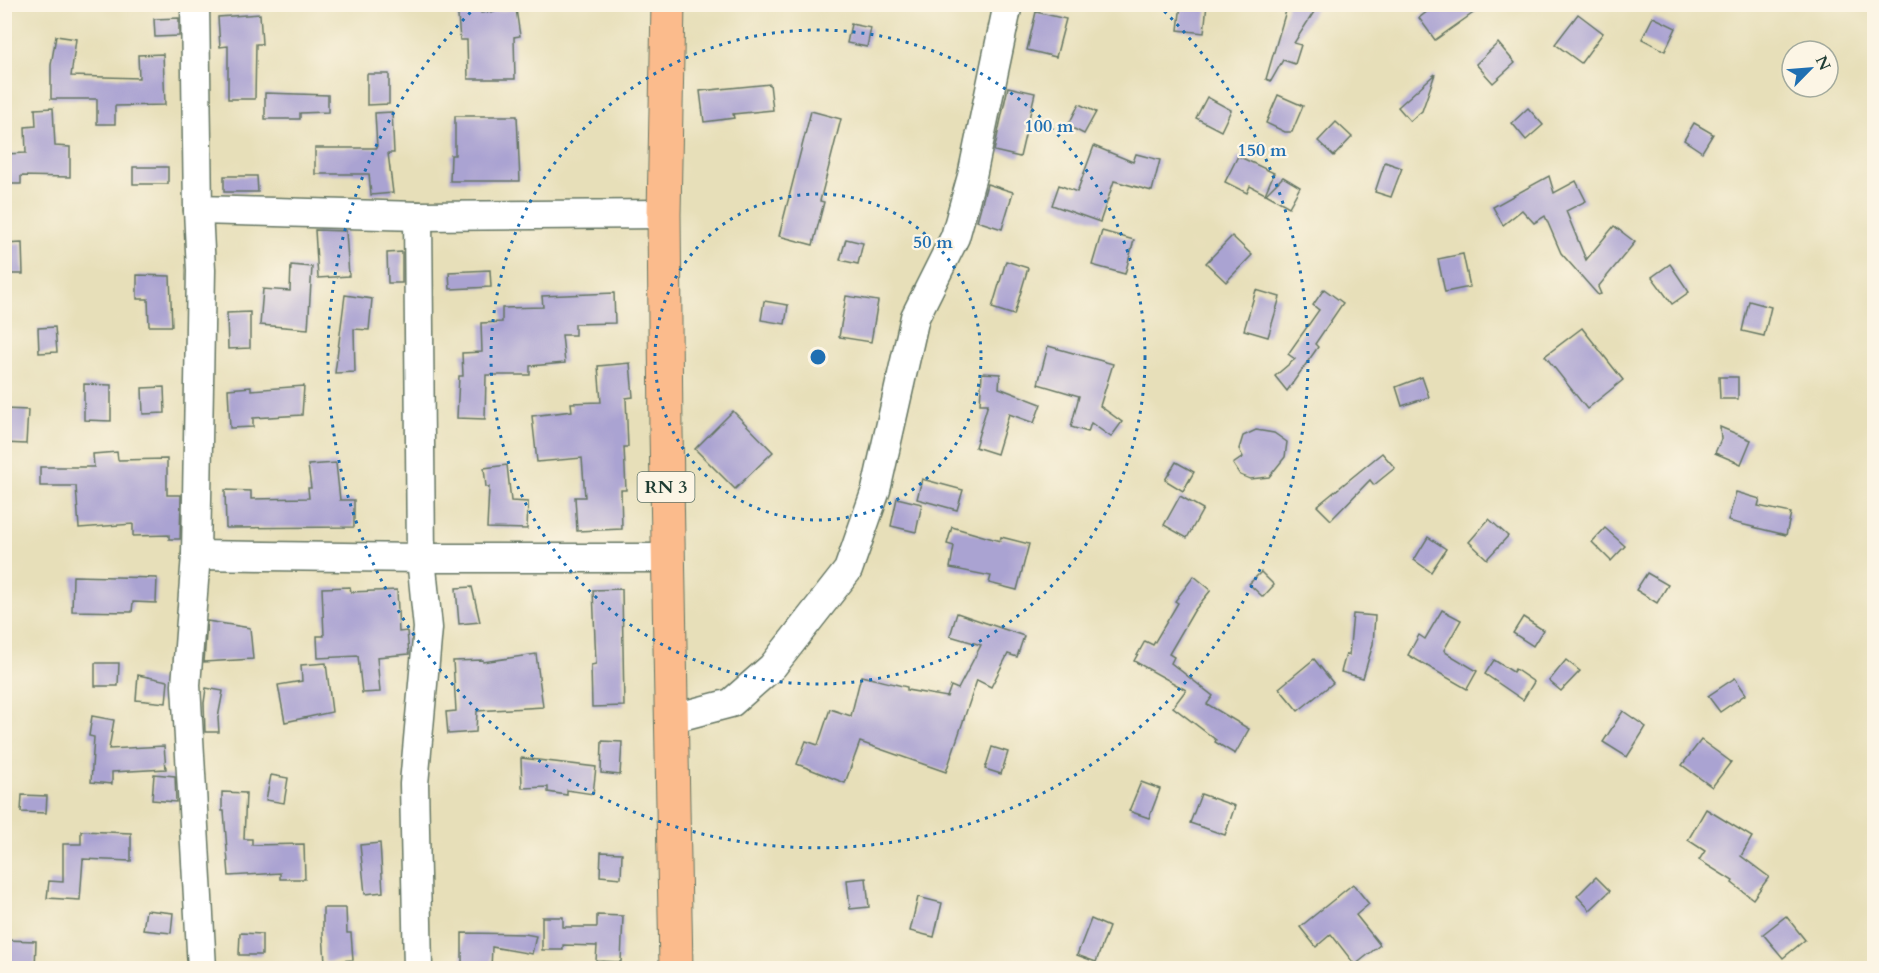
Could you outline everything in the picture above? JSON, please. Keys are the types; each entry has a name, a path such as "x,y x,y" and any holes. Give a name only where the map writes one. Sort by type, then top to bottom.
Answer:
{"main road":[{"name":"RN 3","path":"668,4 664,214 667,558 676,969"}],"street":[{"path":"195,4 201,270 196,555 186,685 202,969"},
{"path":"670,719 732,703 772,667 848,570 876,490 915,317 955,237 972,176 1008,4"},
{"path":"198,210 418,216 664,214"},
{"path":"418,216 421,558 428,628 414,784 418,969"},
{"path":"196,555 667,558"}],"building":[{"path":"457,4 480,4 481,13 516,9 520,36 514,37 515,79 468,79 467,40 460,40"},
{"path":"1181,4 1207,4 1204,33 1178,30"},
{"path":"1288,4 1319,4 1294,43 1301,45 1295,64 1283,60 1271,81 1266,79"},
{"path":"1437,4 1486,4 1435,40 1419,18"},
{"path":"1036,12 1066,19 1056,57 1027,50"},
{"path":"260,14 262,44 256,44 255,99 228,99 228,46 220,47 218,17"},
{"path":"1578,14 1603,33 1581,63 1555,44"},
{"path":"1653,17 1676,28 1665,51 1642,39"},
{"path":"179,18 179,36 155,37 154,19"},
{"path":"851,24 871,28 867,47 847,43"},
{"path":"56,36 76,39 71,76 139,78 138,55 163,54 165,105 115,106 115,124 97,124 97,99 51,99 51,65"},
{"path":"1498,43 1515,63 1493,83 1476,64"},
{"path":"367,74 389,74 389,104 367,105"},
{"path":"1435,74 1422,111 1410,121 1398,107"},
{"path":"770,84 773,110 733,114 734,118 704,122 700,91"},
{"path":"1008,87 1035,93 1020,157 994,151"},
{"path":"265,93 328,95 328,112 300,113 300,119 265,119"},
{"path":"1278,95 1303,106 1292,132 1285,132 1266,123"},
{"path":"1207,97 1231,110 1221,131 1196,118"},
{"path":"1079,104 1096,112 1084,134 1068,126"},
{"path":"53,108 55,146 70,147 70,177 21,176 21,184 4,184 4,154 26,153 25,127 36,126 35,109"},
{"path":"1528,108 1543,125 1526,140 1512,123"},
{"path":"811,111 841,119 820,201 824,202 813,245 779,236"},
{"path":"392,112 394,153 388,153 393,193 371,195 369,174 315,174 315,148 377,148 375,113"},
{"path":"455,116 517,116 520,181 450,181 451,155 455,155"},
{"path":"1336,122 1352,137 1334,156 1318,141"},
{"path":"1694,123 1713,134 1702,152 1684,140"},
{"path":"1094,146 1133,162 1136,154 1160,160 1152,191 1114,181 1100,222 1052,205 1059,185 1077,192"},
{"path":"1238,156 1274,173 1265,194 1250,186 1247,193 1225,182"},
{"path":"1385,162 1402,168 1391,197 1375,192"},
{"path":"133,167 168,167 168,184 133,184"},
{"path":"224,176 257,176 258,192 224,192"},
{"path":"1549,176 1554,193 1576,181 1586,201 1566,211 1586,260 1614,226 1635,242 1598,287 1601,294 1598,295 1561,253 1545,216 1534,223 1522,210 1503,225 1493,207"},
{"path":"1283,177 1300,187 1289,207 1266,194"},
{"path":"987,184 1013,192 1002,229 977,221"},
{"path":"315,230 346,231 349,276 318,278"},
{"path":"1102,231 1134,240 1125,274 1092,265"},
{"path":"1232,236 1252,255 1226,282 1206,263"},
{"path":"846,239 863,243 858,264 840,260"},
{"path":"22,243 23,274 4,274 4,244"},
{"path":"402,252 402,283 388,283 387,253"},
{"path":"1463,254 1470,287 1445,292 1438,259"},
{"path":"1006,261 1028,268 1014,315 992,308"},
{"path":"1670,264 1689,292 1672,304 1652,277"},
{"path":"291,265 312,267 308,329 260,325 263,289 290,291"},
{"path":"490,270 491,287 450,289 449,272"},
{"path":"137,275 170,276 172,326 149,326 148,299 137,299"},
{"path":"1324,289 1343,303 1315,344 1318,347 1287,391 1275,376 1295,359 1288,354 1319,310 1313,305"},
{"path":"1256,290 1280,297 1268,337 1244,330"},
{"path":"614,293 615,323 575,324 575,335 562,335 565,363 530,366 530,375 486,375 485,419 457,418 459,376 463,376 462,353 482,352 481,323 502,322 502,308 543,307 542,296"},
{"path":"345,295 372,299 369,330 354,329 355,372 335,373"},
{"path":"846,296 878,301 871,342 839,337"},
{"path":"764,301 788,305 785,324 761,320"},
{"path":"1749,301 1771,307 1764,336 1742,331"},
{"path":"250,312 250,348 228,349 227,313"},
{"path":"55,327 57,352 39,353 38,328"},
{"path":"1582,328 1623,380 1587,409 1545,356"},
{"path":"1048,346 1113,364 1100,406 1122,422 1111,437 1091,423 1088,432 1071,427 1079,396 1038,384"},
{"path":"630,363 633,397 626,398 628,447 624,447 626,490 621,490 622,529 577,531 575,497 585,497 582,458 537,462 532,416 572,411 571,403 601,402 598,366"},
{"path":"982,373 1000,374 999,388 1041,404 1034,423 1009,414 997,454 975,447 988,404 980,404"},
{"path":"1422,377 1429,397 1402,406 1396,387"},
{"path":"1719,377 1738,377 1738,399 1720,399"},
{"path":"84,384 111,385 111,421 84,420"},
{"path":"304,386 302,415 253,418 253,427 230,428 228,389 251,387 251,390"},
{"path":"164,387 165,413 143,414 142,388"},
{"path":"4,409 28,410 26,444 4,443"},
{"path":"733,411 773,452 735,489 695,449"},
{"path":"1720,427 1751,440 1741,464 1715,453 1721,439"},
{"path":"1256,430 1274,433 1287,442 1285,457 1269,477 1250,479 1240,475 1233,464 1243,457 1239,449 1243,436"},
{"path":"117,452 118,460 167,459 167,495 181,495 180,539 169,539 169,535 133,536 133,524 79,528 76,486 40,486 40,467 94,467 93,454"},
{"path":"1382,453 1395,468 1374,485 1370,480 1331,520 1317,506"},
{"path":"1176,462 1194,472 1183,491 1165,480"},
{"path":"336,463 340,500 354,500 354,527 226,528 225,490 251,491 251,499 309,498 308,488 311,488 308,465"},
{"path":"507,465 511,501 528,502 527,529 487,528 489,487 486,487 484,468"},
{"path":"922,479 963,490 957,510 917,499"},
{"path":"1736,492 1760,499 1758,506 1791,513 1786,535 1728,521"},
{"path":"1180,496 1203,509 1187,538 1164,525"},
{"path":"897,498 922,504 916,532 891,526"},
{"path":"1489,519 1508,536 1487,559 1469,542"},
{"path":"952,527 1000,541 1001,537 1029,544 1017,590 989,583 991,576 950,568 954,546 947,544"},
{"path":"1605,528 1625,546 1611,561 1592,542"},
{"path":"1428,537 1446,549 1431,572 1414,560"},
{"path":"1261,572 1274,585 1263,597 1249,584"},
{"path":"1647,573 1668,585 1657,603 1636,590"},
{"path":"73,576 157,578 156,603 133,602 132,612 72,611"},
{"path":"1194,576 1211,590 1194,611 1169,654 1174,657 1171,663 1213,696 1207,704 1249,729 1235,754 1215,742 1216,740 1173,707 1186,690 1134,661 1145,641 1153,645 1178,603 1175,601"},
{"path":"350,587 351,592 397,590 399,632 407,631 409,654 377,657 380,692 362,693 358,656 318,658 317,636 324,636 322,588"},
{"path":"472,587 480,622 459,624 456,588"},
{"path":"622,589 624,706 592,707 591,665 596,664 593,590"},
{"path":"1442,610 1461,620 1444,650 1477,671 1467,689 1408,655 1419,635 1425,639"},
{"path":"957,613 1024,636 1017,657 1008,654 991,687 977,680 946,772 860,742 845,783 797,764 806,741 818,745 830,709 851,716 861,676 907,687 907,690 947,697 951,686 958,689 981,645 950,636"},
{"path":"1353,614 1375,616 1373,644 1363,678 1341,672 1346,654 1349,655"},
{"path":"1523,617 1543,630 1533,646 1513,633"},
{"path":"207,621 250,628 253,659 204,662"},
{"path":"536,654 543,707 477,711 476,732 448,734 446,712 456,711 453,661 483,660 483,662"},
{"path":"1314,659 1333,683 1298,711 1279,688"},
{"path":"1494,660 1513,672 1515,669 1534,682 1523,700 1485,674"},
{"path":"1566,660 1580,671 1561,691 1549,681"},
{"path":"95,663 119,663 118,686 95,686"},
{"path":"326,663 332,712 285,722 278,685 302,681 301,665"},
{"path":"138,675 168,681 166,703 136,700"},
{"path":"1735,678 1746,694 1720,712 1708,696"},
{"path":"206,688 223,691 218,718 219,732 205,732"},
{"path":"1623,711 1646,727 1627,757 1603,742"},
{"path":"92,716 114,720 109,749 164,746 166,769 112,772 112,784 91,782 94,737 89,736"},
{"path":"1701,740 1731,762 1712,787 1682,765"},
{"path":"602,741 622,742 620,775 601,773"},
{"path":"992,747 1008,752 1001,774 985,769"},
{"path":"521,758 596,767 593,794 567,790 567,795 548,792 548,787 522,788"},
{"path":"154,774 175,776 176,802 152,800"},
{"path":"271,775 288,778 284,803 266,800"},
{"path":"1141,782 1160,789 1149,818 1129,811"},
{"path":"222,792 246,793 244,839 252,839 252,845 304,844 305,879 280,879 280,873 229,876"},
{"path":"1201,794 1235,806 1225,835 1190,823"},
{"path":"22,795 47,796 46,813 21,812"},
{"path":"1706,809 1752,837 1741,856 1769,877 1753,899 1732,883 1733,881 1699,860 1705,851 1688,840"},
{"path":"81,831 131,833 131,861 83,859 80,900 47,898 49,881 63,882 63,844 81,844"},
{"path":"380,843 383,892 365,894 360,845"},
{"path":"601,852 622,853 621,878 600,876"},
{"path":"1596,877 1610,891 1590,910 1577,896"},
{"path":"866,878 869,907 850,909 847,880"},
{"path":"1353,884 1369,904 1356,915 1380,945 1355,965 1331,934 1316,947 1300,927"},
{"path":"918,897 942,903 934,937 910,931"},
{"path":"323,908 346,908 347,933 351,933 353,960 325,962"},
{"path":"146,910 173,913 171,933 143,930"},
{"path":"597,915 623,916 621,962 596,961 597,946 563,945 563,950 542,950 542,917 563,917 563,927 597,927"},
{"path":"1786,916 1805,940 1783,958 1763,934"},
{"path":"1091,919 1109,927 1096,962 1077,955"},
{"path":"240,933 262,934 262,955 239,955"},
{"path":"462,933 536,936 532,954 492,947 491,969 462,969"},
{"path":"4,940 36,941 35,969 4,969"}]}
